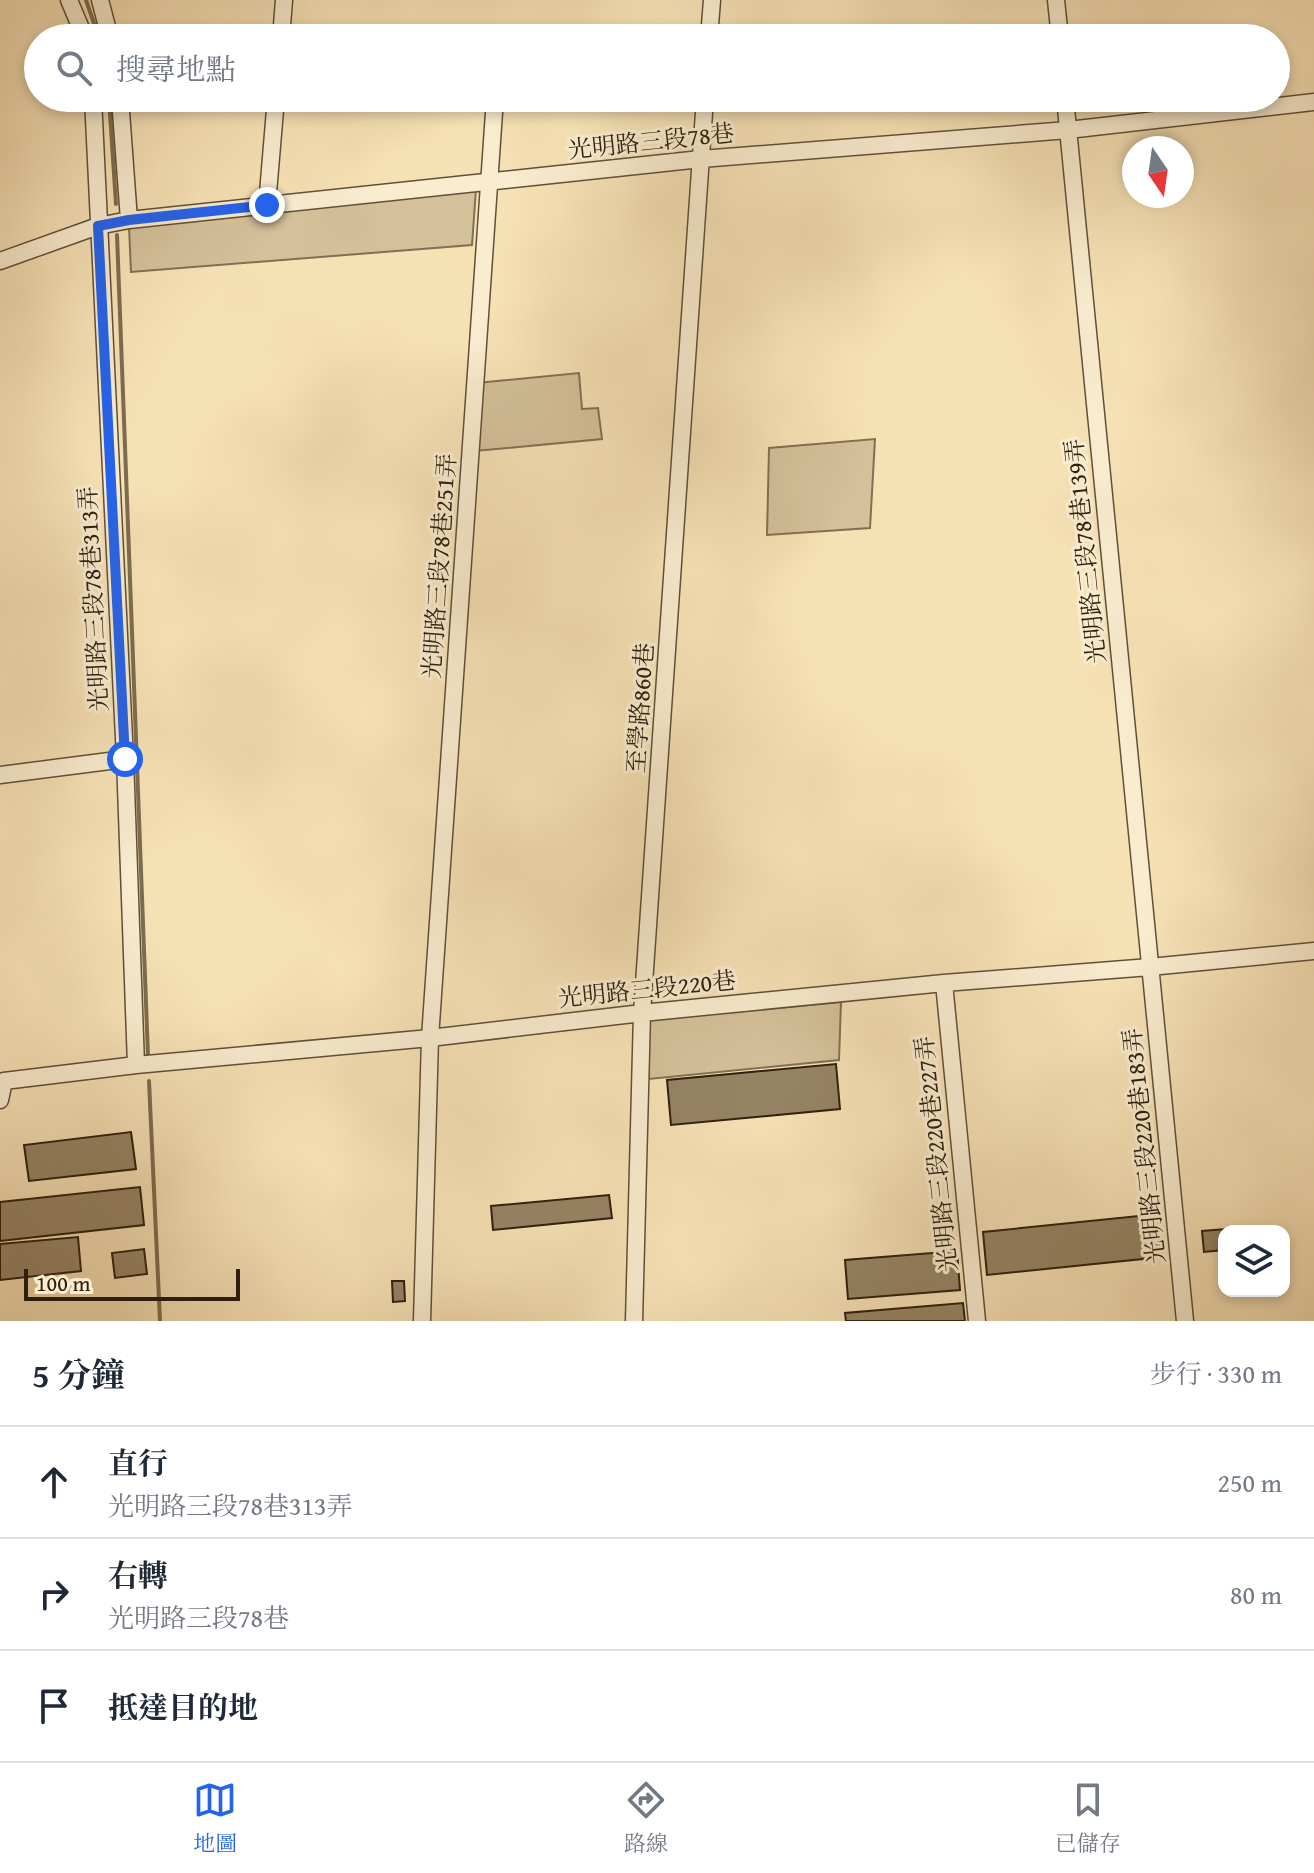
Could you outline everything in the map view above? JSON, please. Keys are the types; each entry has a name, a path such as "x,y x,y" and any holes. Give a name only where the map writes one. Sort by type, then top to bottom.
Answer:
{"street":[{"path":"69,0 79,24"},
{"path":"100,0 106,24"},
{"path":"282,24 284,0"},
{"path":"710,24 712,0"},
{"path":"1056,0 1059,24"},
{"name":"光明路三段78巷","path":"1290,105 1314,102"},
{"name":"光明路三段78巷313弄","path":"94,112 125,759 136,1065"},
{"path":"121,112 129,220"},
{"path":"267,205 275,112"},
{"name":"光明路三段78巷251弄","path":"422,1321 430,1038 494,112"},
{"name":"至學路860巷","path":"634,1321 642,1013 704,112"},
{"name":"光明路三段78巷139弄","path":"1066,112 1150,967"},
{"name":"光明路三段78巷","path":"0,261 98,226 129,220 701,159 1068,130 1226,112"},
{"path":"0,775 125,759"},
{"name":"光明路三段220巷","path":"0,1100 4,1081 136,1065 430,1038 944,983 1314,951"},
{"name":"光明路三段220巷183弄","path":"1150,967 1185,1321"},
{"name":"光明路三段220巷227弄","path":"944,983 977,1321"}],"shaded area":[{"path":"476,189 472,245 131,272 129,227"},
{"path":"579,373 582,409 598,408 602,439 475,451 477,383"},
{"path":"875,439 870,528 767,535 769,448"},
{"path":"841,1002 839,1060 649,1079 648,1020"}],"building":[{"path":"836,1064 840,1109 671,1125 667,1080"},
{"path":"131,1132 136,1169 29,1181 24,1145"},
{"path":"140,1187 144,1225 0,1241 0,1202"},
{"path":"609,1195 612,1218 493,1230 491,1206"},
{"path":"1158,1214 1162,1257 987,1275 983,1232"},
{"path":"1218,1230 1218,1251 1204,1252 1202,1231"},
{"path":"78,1237 81,1271 0,1280 0,1244"},
{"path":"144,1249 147,1274 115,1278 112,1253"},
{"path":"957,1251 960,1290 848,1299 845,1260"},
{"path":"392,1281 404,1281 405,1301 393,1302"},
{"path":"963,1303 965,1321 846,1321 845,1313"}],"waterway":[{"path":"86,0 94,24"},
{"path":"110,112 116,204"},
{"path":"117,235 148,1056"},
{"path":"149,1081 160,1321"}],"route":[{"path":"125,759 98,226 267,205"}]}
